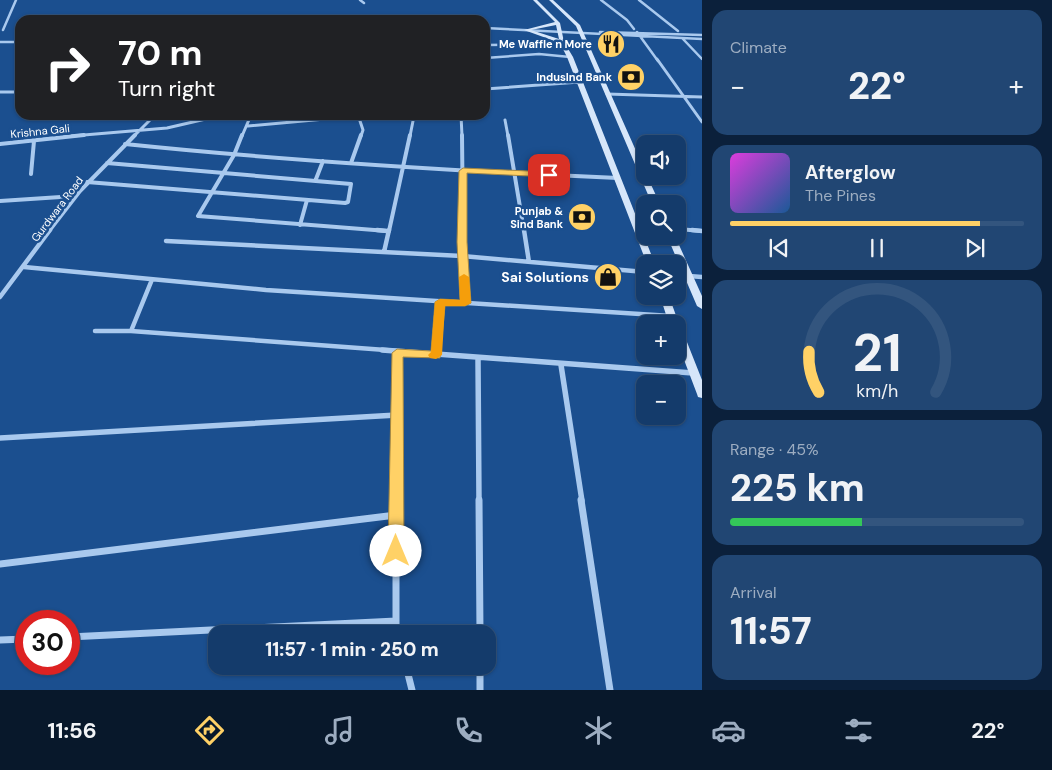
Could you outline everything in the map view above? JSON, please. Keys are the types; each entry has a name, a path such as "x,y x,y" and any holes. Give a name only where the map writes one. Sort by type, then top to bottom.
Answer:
{"main road":[{"path":"535,0 558,23 563,43 570,56 648,255"},
{"path":"551,0 575,20 652,195"},
{"path":"526,30 558,23"},
{"path":"526,30 563,43"},
{"path":"675,245 702,306"},
{"path":"686,354 702,394"}],"street":[{"path":"3,30 16,0"},
{"path":"360,0 364,3"},
{"path":"601,0 627,20 634,29"},
{"path":"639,0 678,31"},
{"path":"490,28 702,39"},
{"path":"592,33 637,32 702,35"},
{"path":"637,32 702,122"},
{"path":"682,39 702,59"},
{"path":"0,42 15,42"},
{"path":"490,45 563,43"},
{"path":"490,58 539,54 570,56"},
{"path":"490,89 580,82"},
{"path":"0,92 15,92"},
{"path":"607,94 702,97"},
{"name":"Gurdwara Road","path":"0,297 87,182 150,120"},
{"name":"Krishna Gali","path":"0,144 141,129 168,128 202,120"},
{"path":"250,120 234,155 198,216 387,232"},
{"path":"248,126 308,120"},
{"path":"351,162 363,130 360,120"},
{"path":"384,252 401,166 413,120"},
{"path":"461,120 463,171 462,256 465,303"},
{"path":"505,120 528,262"},
{"path":"32,174 34,141"},
{"path":"125,144 234,155 463,171 618,178"},
{"path":"316,179 323,161"},
{"path":"87,182 348,202 350,182 107,162"},
{"path":"0,200 76,196"},
{"path":"300,225 307,200"},
{"path":"686,230 702,231"},
{"path":"166,241 462,256 636,271"},
{"path":"24,267 151,282 465,303 636,317"},
{"path":"689,276 702,277"},
{"path":"131,331 151,282"},
{"path":"436,355 440,302"},
{"path":"95,331 131,331 397,353 693,373"},
{"path":"397,353 397,625"},
{"path":"478,359 480,625"},
{"path":"561,365 610,690"},
{"path":"0,438 397,415"},
{"path":"0,564 396,515"},
{"path":"80,635 396,621"},
{"path":"0,640 15,639"},
{"path":"408,675 412,690"},
{"path":"480,675 480,690"}],"slow traffic":[{"path":"434,355 436,355 440,302 465,303 464,277"}],"place":[{"name":"Me Waffle n More","path":"611,44"},
{"name":"IndusInd Bank","path":"631,77"},
{"name":"Punjab & Sind Bank","path":"582,217"},
{"name":"Sai Solutions","path":"608,277"}],"route":[{"path":"396,551 397,353 436,355 440,302 465,303 462,256 463,171 549,175"}]}
